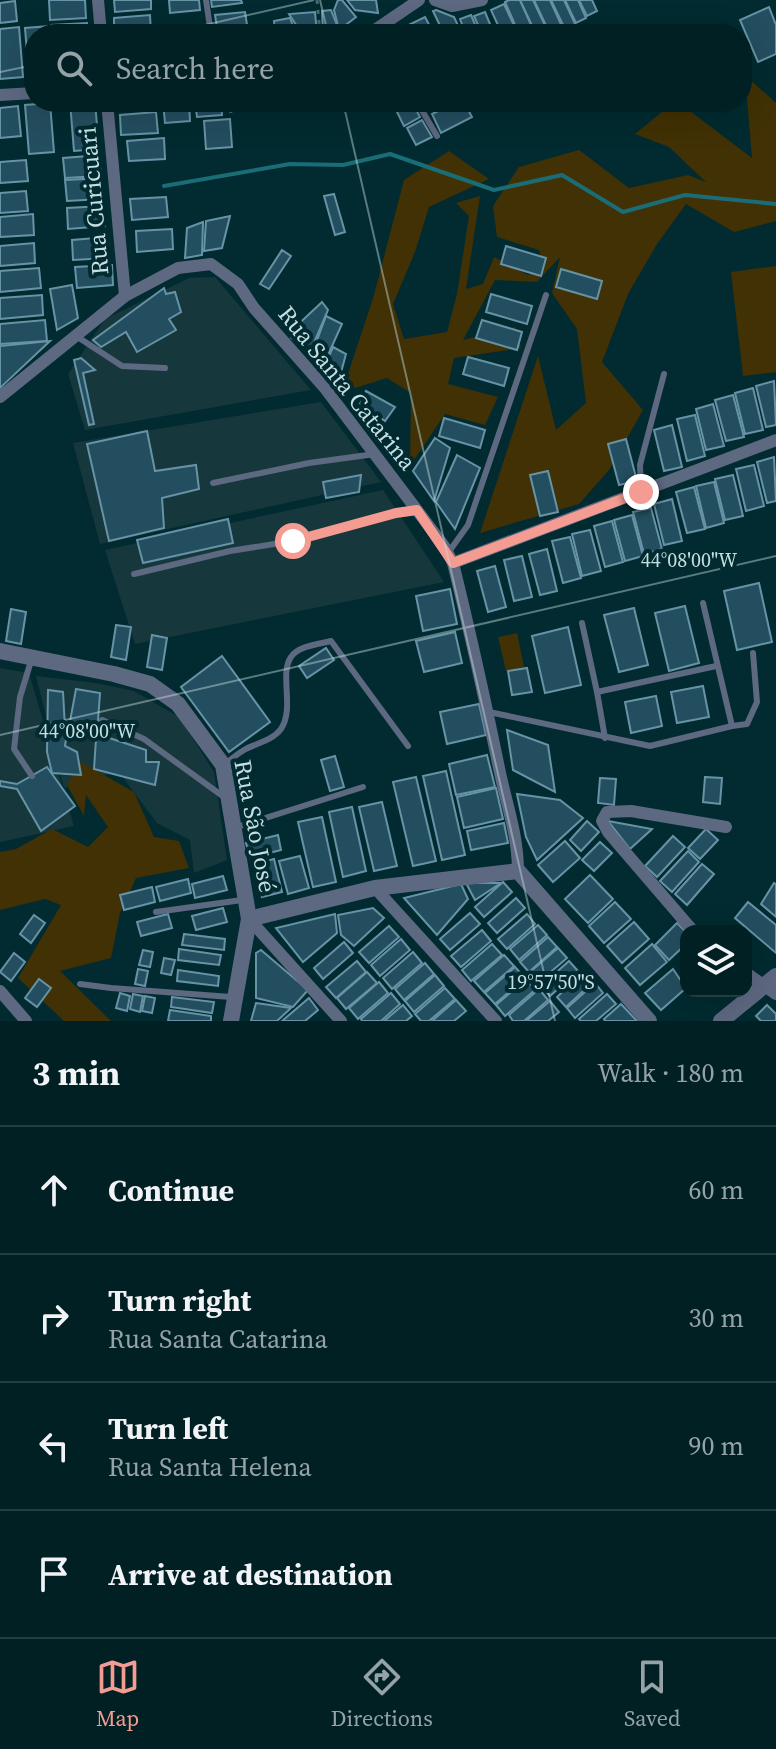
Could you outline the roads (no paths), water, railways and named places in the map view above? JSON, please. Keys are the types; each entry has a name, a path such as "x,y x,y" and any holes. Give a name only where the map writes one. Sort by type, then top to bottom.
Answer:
{"street":[{"path":"98,0 100,24"},
{"path":"386,24 419,0"},
{"path":"435,0 452,6 482,0"},
{"path":"0,95 24,94"},
{"name":"Rua Curicuari","path":"108,112 125,296"},
{"name":"Rua Santa Catarina","path":"125,296 178,268 211,264 238,284 254,308 324,387 450,558 489,712 518,851 518,871"},
{"path":"0,397 125,296"},
{"path":"450,558 641,492 776,440"},
{"name":"Rua São José","path":"0,651 150,684 178,704 223,765 249,919 231,1021"},
{"path":"688,925 602,821 607,812 631,811 726,827"},
{"path":"341,1021 249,919 375,888 518,871 649,1021"},
{"path":"375,888 496,1021"},
{"path":"752,976 773,985"},
{"path":"721,1021 773,985"},
{"path":"0,991 26,1021"}],"lane":[{"path":"206,0 210,24"},
{"path":"423,112 437,136"},
{"path":"450,558 468,525 546,295"},
{"path":"76,336 122,366 165,368"},
{"path":"641,492 640,465 664,374"},
{"path":"213,483 309,463 375,454"},
{"path":"134,574 230,551 293,541 417,510"},
{"path":"703,603 732,726"},
{"path":"582,623 605,738"},
{"path":"223,765 244,750 276,736 284,725 291,656 300,650 331,641 408,746"},
{"path":"489,712 650,746 747,724 757,702 753,653"},
{"path":"32,658 20,697 14,749 32,776"},
{"path":"597,692 716,666"},
{"path":"102,720 144,739 230,801"},
{"path":"235,828 363,787"},
{"path":"156,912 246,900"},
{"path":"80,984 235,998"}],"waterway":[{"path":"164,186 290,164 343,165 390,154 494,190 562,175 623,212 685,195 776,204"}]}
